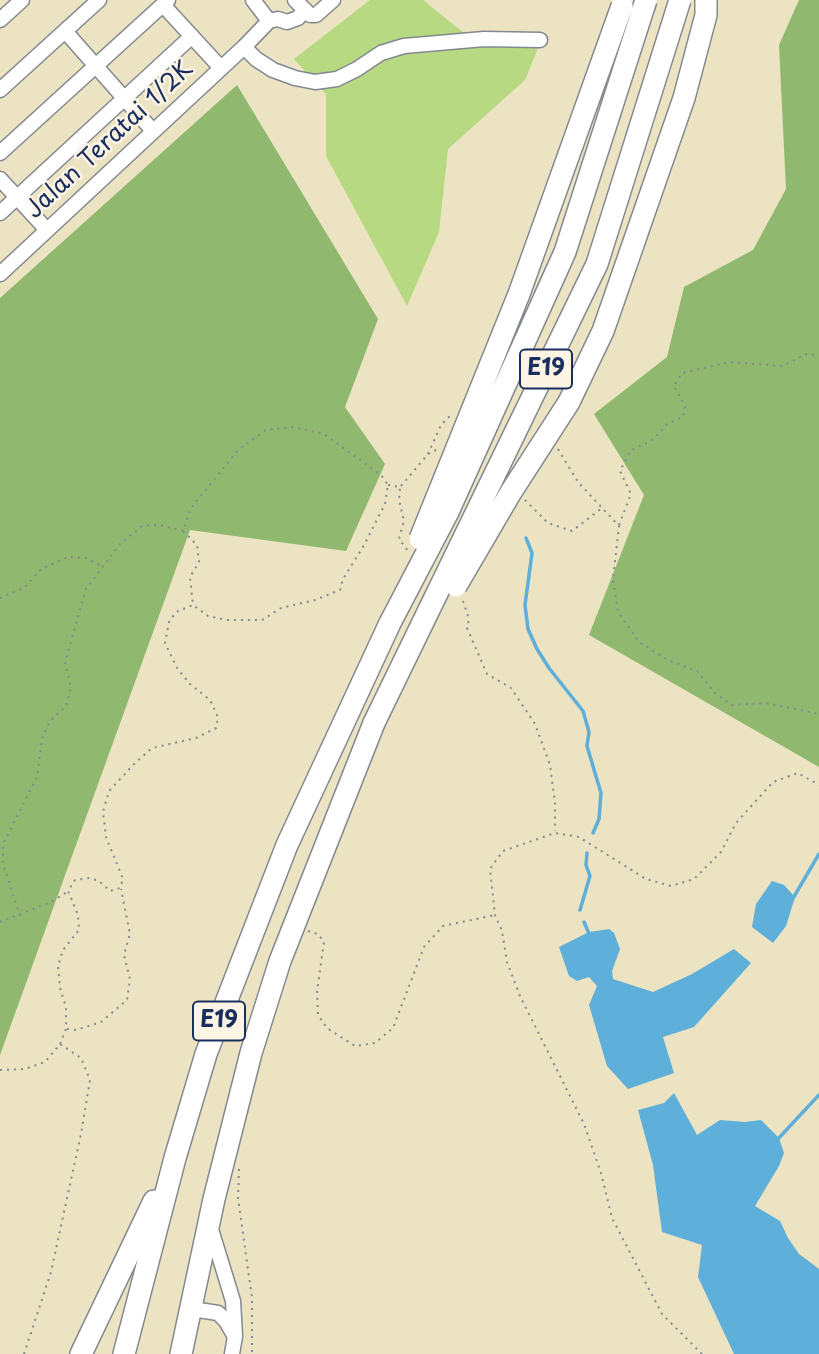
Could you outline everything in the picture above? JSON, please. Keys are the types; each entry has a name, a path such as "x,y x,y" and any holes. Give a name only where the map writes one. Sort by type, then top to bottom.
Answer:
{"highway":[{"name":"E19","path":"124,1354 175,1158 206,1054 287,845 390,623 448,512 565,252 646,0"},
{"name":"E19","path":"181,1354 251,1053 293,927 374,723 597,264 680,0"},
{"path":"374,723 511,492 569,402 603,331 687,86 705,15 706,0"},
{"path":"390,623 408,565 519,294 623,3"},
{"path":"81,1354 175,1158"}],"street":[{"path":"0,20 22,0"},
{"path":"0,90 99,0"},
{"path":"253,0 273,20"},
{"path":"298,4 310,15 316,15 333,0"},
{"path":"0,153 165,2 221,68"},
{"name":"Jalan Teratai 1/2K","path":"0,274 273,20 298,4"},
{"path":"65,31 153,131"},
{"path":"0,213 192,36"},
{"path":"244,47 256,60 273,70 315,82 337,79 381,52 404,46 484,39 540,40"},
{"path":"0,179 47,230"},
{"path":"210,1226 233,1301 232,1354"},
{"path":"192,1309 218,1313 234,1336"}],"path":[{"path":"819,355 806,354 783,366 729,362 682,373 674,386 685,406 683,417 667,425 654,439 630,451 620,471 631,494 619,526 613,579 618,612 639,642 668,660 697,671 715,693 732,705 765,703 819,714"},
{"path":"20,916 3,863 3,844 37,777 41,739 50,721 66,706 71,688 65,662 77,611 86,589 120,544 142,526 160,525 183,531 197,545 199,562 190,578 193,605 208,616 227,620 262,620 281,608 316,600 340,590 343,579 385,504 388,485 382,475 324,434 293,427 266,430 239,449 230,459 191,508 183,531"},
{"path":"556,447 579,482 619,526"},
{"path":"0,598 24,588 41,569 68,557 86,558 102,567"},
{"path":"66,1029 76,1030 101,1022 127,1000 130,979 124,955 130,934 120,888 123,878 106,837 103,812 109,791 152,748 196,738 216,728 218,717 210,700 190,684 177,668 164,643 169,622 176,612 193,605"},
{"path":"487,674 511,688 535,724 550,765 555,803 555,832"},
{"path":"702,1354 662,1314 612,1218 601,1173 584,1124 520,996 507,962 502,931 495,915 490,869 503,851 555,832 579,837 646,879 671,886 694,879 721,852 736,823 772,782 798,773 819,785"},
{"path":"0,922 51,902 68,891 75,880 89,878 99,881 110,891 120,888"},
{"path":"0,1070 25,1069 45,1062 60,1044 66,1029 58,966 64,950 79,930 78,915 68,891"},
{"path":"293,927 318,934 324,942 317,991 318,1016 327,1028 355,1046 375,1043 393,1028 424,947 443,926 495,915"},
{"path":"24,1354 51,1272 90,1080 81,1058 60,1044"},
{"path":"239,1163 238,1198 252,1298 252,1354"}],"green space":[{"path":"370,0 423,0 464,33 486,43 540,43 525,80 448,149 439,232 407,306 326,156 326,94 294,59"},
{"path":"799,0 819,0 819,767 589,635 644,495 594,414 667,357 684,287 753,250 786,189 779,45"},
{"path":"237,85 378,319 345,407 385,464 346,551 190,530 0,1055 0,298"}],"water":[{"path":"772,881 784,885 795,897 786,926 773,943 752,927 756,904"},
{"path":"609,929 614,933 620,949 612,971 613,979 653,992 692,974 734,949 751,963 694,1027 663,1037 674,1073 628,1089 607,1066 589,1005 597,986 589,977 577,981 569,976 559,947 589,932"},
{"path":"674,1093 697,1135 720,1120 761,1120 779,1138 784,1153 755,1206 780,1221 799,1254 819,1269 819,1354 734,1354 698,1277 702,1245 662,1232 653,1165 638,1110 664,1103"}],"waterway":[{"path":"526,538 532,553 525,605 528,629 549,668 583,711 589,732 587,746 601,793 599,819 593,833"},
{"path":"580,910 590,876 586,865 587,853"},
{"path":"792,900 819,854"},
{"path":"584,922 590,936"},
{"path":"776,1141 819,1095"}]}
